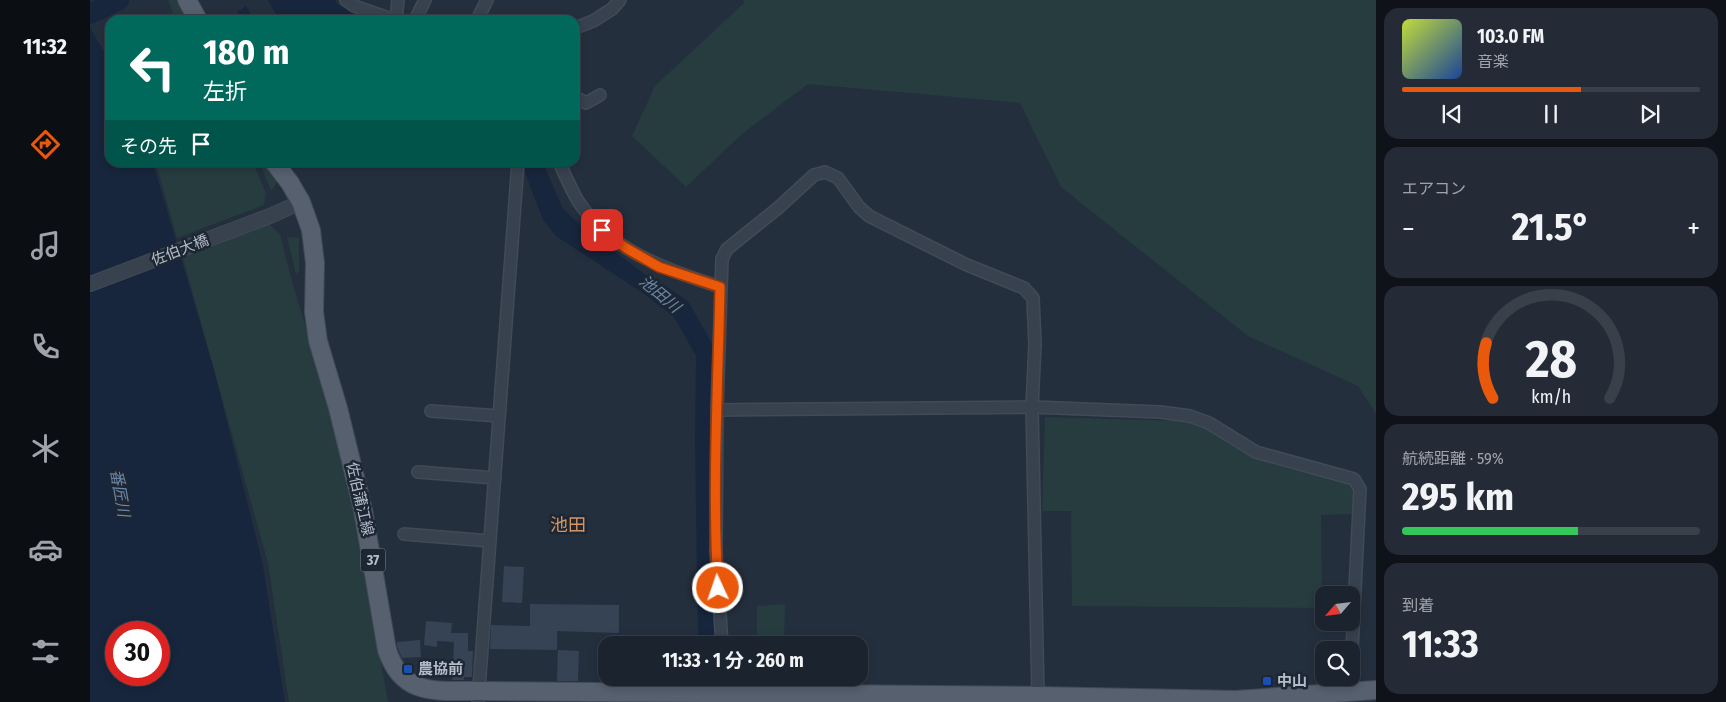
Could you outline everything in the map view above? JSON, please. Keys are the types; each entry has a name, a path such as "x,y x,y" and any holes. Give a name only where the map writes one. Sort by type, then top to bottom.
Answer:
{"main road":[{"path":"187,0 195,15"},
{"name":"佐伯蒲江線","path":"278,167 290,183 308,218 314,247 314,312 318,341 338,408 363,510 390,658 401,677 418,687 479,697 722,692 782,698 1038,696 1236,700 1337,686"},
{"name":"佐伯蒲江線","path":"1359,686 1376,690"}],"street":[{"path":"346,0 354,6 380,15"},
{"path":"396,15 398,0"},
{"path":"418,15 425,0"},
{"path":"480,15 487,0"},
{"path":"580,26 593,21 612,9 620,0"},
{"path":"580,100 586,103 600,95"},
{"path":"479,697 518,167"},
{"path":"561,167 578,201 602,230 626,248 659,267 720,287"},
{"path":"721,636 716,551 717,410 722,259 727,249 778,208 814,175 825,172 838,178 858,207 869,216 967,265 1024,288 1034,298 1035,344 1032,407 1038,696"},
{"name":"佐伯大橋","path":"90,284 270,216 301,202"},
{"path":"717,410 1032,407 1160,412 1190,416 1210,424 1256,452 1354,480 1360,489 1352,641"},
{"path":"431,411 499,416"},
{"path":"418,472 495,478"},
{"path":"404,534 490,540"}],"green space":[{"path":"168,0 178,0 186,15 170,15 173,13"},
{"path":"743,0 1376,0 1376,414 1358,386 1248,336 1061,187 1020,103 808,84 742,134 686,187 632,136 655,86 744,3"},
{"path":"157,167 255,167 266,193 264,205 177,238"},
{"path":"262,167 268,167 278,181 271,191"},
{"path":"269,224 280,234 291,278 326,395 356,522 388,702 289,702 268,563 183,258"},
{"path":"287,237 299,238 299,271 296,274"},
{"path":"1045,417 1186,421 1204,426 1351,482 1356,489 1355,514 1321,515 1322,586 1315,586 1315,608 1072,606 1071,511 1042,511"},
{"path":"785,604 784,636 757,636 757,606"}],"water":[{"path":"268,0 335,0 338,5 357,15 276,15"},
{"path":"246,6 251,15 238,15 237,12"},
{"name":"番匠川","path":"90,28 105,54 105,167 154,167 214,370 262,561 285,702 90,702"},
{"path":"527,167 545,167 562,207 583,228 693,310 670,311 556,236 543,220 524,170"}],"building":[{"path":"504,566 524,567 522,603 502,602"},
{"path":"530,604 619,605 619,633 557,631 557,650 490,649 491,625 530,626"},
{"path":"426,621 452,623 451,633 468,633 468,651 473,651 472,677 464,677 464,680 452,680 454,642 437,641 437,647 424,645"},
{"path":"420,640 421,657 402,658 397,642"},
{"path":"558,650 579,651 578,681 557,681"}],"waterway":[{"name":"池田川","path":"90,14 119,0"},
{"name":"池田川","path":"660,294 681,309 706,353 705,441 708,636"},
{"name":"池田川","path":"707,686 707,702"}],"place":[{"name":"農協前","path":"408,669"},
{"name":"中山","path":"1267,681"}],"district":[{"name":"池田","path":"568,525"}],"route":[{"path":"602,230 626,248 659,267 720,287 716,473 718,588"}]}
